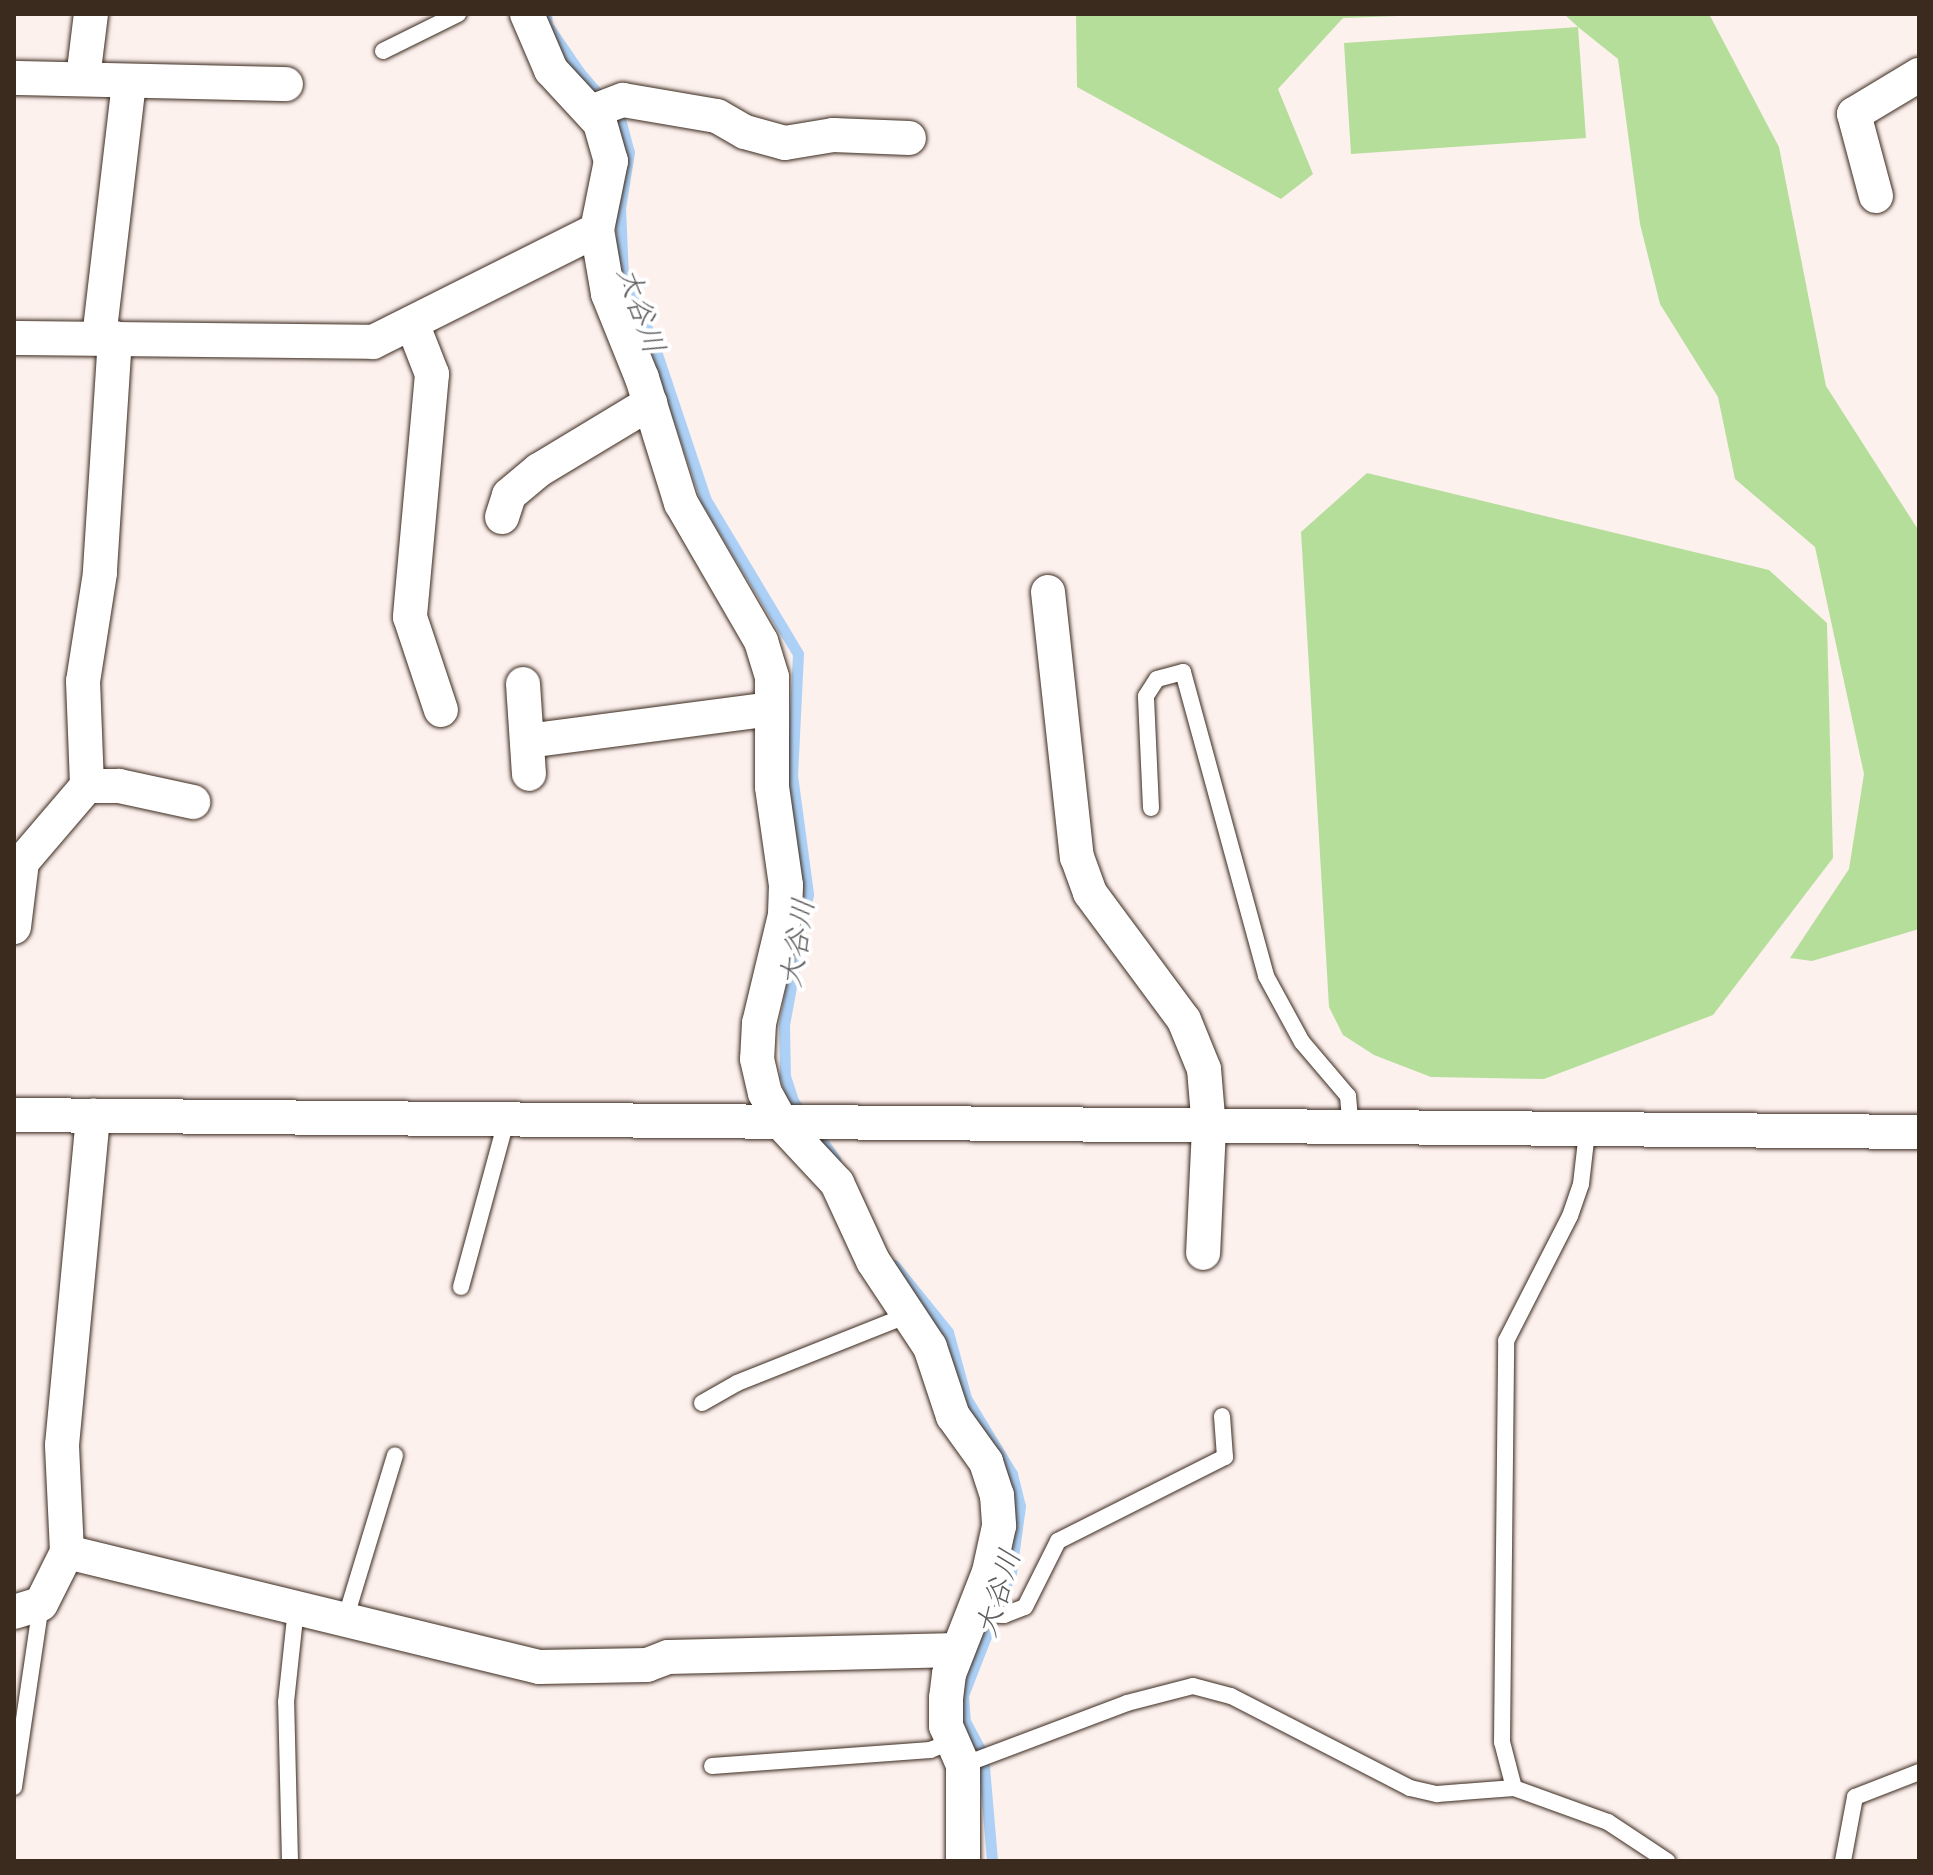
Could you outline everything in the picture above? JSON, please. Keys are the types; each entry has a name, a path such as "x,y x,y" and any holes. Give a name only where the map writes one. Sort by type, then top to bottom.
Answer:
{"street":[{"path":"83,78 91,14"},
{"path":"527,14 551,70 600,123 611,161 597,230 608,294 650,403 681,503 761,641 772,677 772,787 786,885 757,1059 765,1093 837,1183 873,1261 930,1347 953,1416 986,1462 997,1495 999,1526 958,1650 946,1698 946,1726 958,1753 963,1861"},
{"path":"1876,196 1854,114 1919,75"},
{"path":"14,78 286,84"},
{"path":"14,927 22,862 87,786 83,681 100,573 107,338 129,82"},
{"path":"591,112 623,100 717,116 745,132 785,143 833,135 909,138"},
{"path":"14,338 373,342 597,230"},
{"path":"412,323 432,374 410,617 441,710"},
{"path":"502,517 509,495 539,470 650,403"},
{"path":"1048,592 1077,857 1090,893 1184,1020 1204,1069 1209,1128 1203,1253"},
{"path":"523,684 529,774"},
{"path":"528,741 771,709"},
{"path":"87,786 119,786 193,802"},
{"path":"14,1115 1587,1132 1919,1132"},
{"path":"27,1608 67,1552 62,1445 93,1115"},
{"path":"67,1552 345,1620 566,1669 647,1665 668,1657 958,1650"}],"lane":[{"path":"383,51 458,14"},
{"path":"1151,808 1146,696 1157,679 1183,672 1266,976 1302,1042 1348,1096 1351,1129"},
{"path":"461,1287 507,1118"},
{"path":"1514,1788 1502,1742 1506,1341 1570,1216 1581,1184 1587,1132"},
{"path":"702,1403 737,1383 908,1315"},
{"path":"972,1614 1004,1615 1025,1607 1058,1541 1225,1457 1222,1416"},
{"path":"345,1620 395,1455"},
{"path":"14,1787 27,1608"},
{"path":"290,1861 286,1702 296,1608"},
{"path":"712,1766 930,1750 958,1753 1193,1686 1231,1696 1410,1788 1437,1794 1514,1788 1608,1822 1659,1858"},
{"path":"1843,1861 1855,1797 1919,1772"}],"green space":[{"path":"1076,14 1453,14 1343,18 1278,89 1313,174 1281,199 1077,87"},
{"path":"1564,14 1709,14 1779,147 1826,386 1919,531 1919,929 1812,961 1790,958 1849,869 1864,774 1815,547 1735,479 1718,397 1660,304 1640,224 1618,59"},
{"path":"1578,27 1586,138 1351,154 1344,43"},
{"path":"1367,473 1769,570 1827,623 1833,858 1713,1015 1544,1079 1431,1077 1374,1055 1343,1035 1329,1007 1301,532"}],"waterway":[{"name":"大谷川","path":"546,14 547,25 580,73 620,119 629,152 620,208 623,276 652,339 706,500 798,654 792,775 808,894 784,1025 785,1076 793,1101 835,1159"},
{"name":"大谷川","path":"894,1265 948,1332 966,1398 1012,1474 1020,1506 1011,1572 963,1695 965,1721 983,1755 992,1861"}]}
